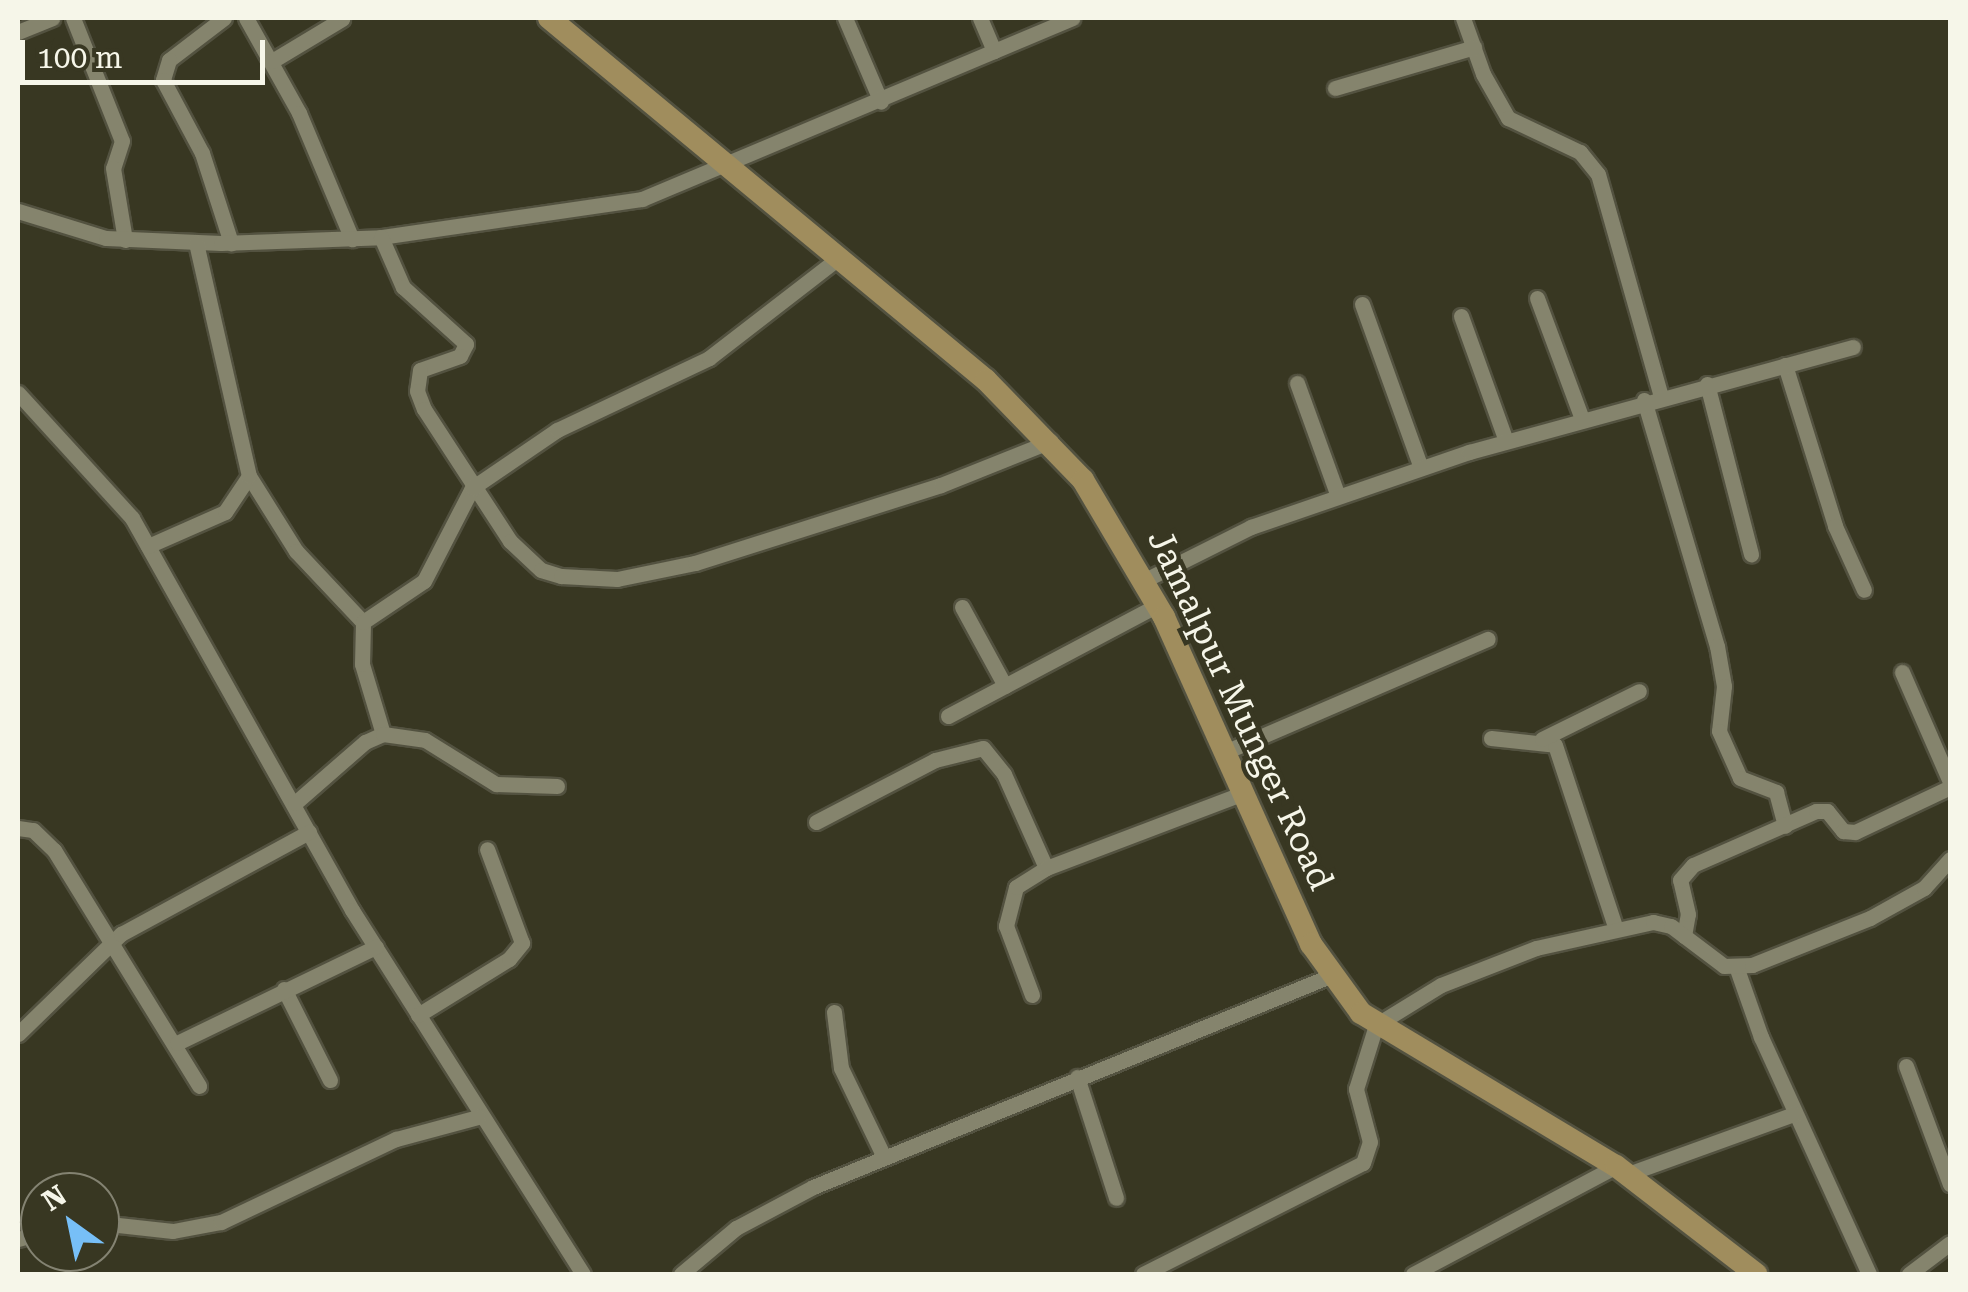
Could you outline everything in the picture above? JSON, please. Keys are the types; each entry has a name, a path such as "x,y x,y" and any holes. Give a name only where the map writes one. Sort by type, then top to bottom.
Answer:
{"street":[{"path":"18,32 52,18"},
{"path":"72,18 122,141 113,168 125,240"},
{"path":"224,18 169,60 163,80 202,152 231,243"},
{"path":"246,18 272,61 352,239"},
{"name":"Jamalpur Munger Road","path":"549,18 732,164 1051,441 1106,512 1158,605 1330,976 1376,1025 1622,1170 1756,1274"},
{"path":"845,18 881,102"},
{"path":"980,18 994,51"},
{"path":"18,211 125,240 231,243 381,237 642,199 881,102 994,51 1041,24 1072,18"},
{"path":"1463,18 1508,118 1580,152 1598,174 1724,674 1719,732 1740,778 1776,792 1785,826"},
{"path":"272,61 342,19"},
{"path":"1335,88 1474,47"},
{"path":"381,237 403,288 466,344 460,356 429,363 416,379 424,408 472,488 525,558 541,570 580,580 618,578 742,550 1051,441"},
{"path":"196,243 249,476 296,551 363,622 362,664 383,734"},
{"path":"363,622 424,581 472,488 557,430 698,364 840,256"},
{"path":"1537,298 1582,419"},
{"path":"1362,304 1421,468"},
{"path":"1461,316 1506,441"},
{"path":"1144,580 1252,527 1421,468 1652,398 1854,347"},
{"path":"1784,364 1835,526 1864,590"},
{"path":"1297,382 1338,496"},
{"path":"1707,384 1751,554"},
{"path":"18,393 122,503 376,948 478,1118 582,1274"},
{"path":"148,546 225,512 249,476"},
{"path":"948,716 1158,605"},
{"path":"962,606 1004,686"},
{"path":"1224,752 1488,639"},
{"path":"1684,936 1688,914 1680,880 1686,869 1822,810 1843,831 1856,832 1950,785 1902,672"},
{"path":"1491,738 1542,739 1639,691"},
{"path":"295,803 365,742 383,734 425,740 496,784 556,786"},
{"path":"1542,739 1564,759 1616,928"},
{"path":"816,822 936,760 983,748 1004,774 1046,868"},
{"path":"1032,994 1006,926 1006,906 1016,887 1046,868 1243,793"},
{"path":"18,828 34,830 54,850 108,944 176,1044 199,1086"},
{"path":"18,1034 108,944 188,892 309,832"},
{"path":"418,1014 510,959 522,943 487,850"},
{"path":"1142,1274 1363,1162 1370,1142 1356,1089 1376,1025 1479,969 1616,928 1653,922 1684,936 1713,961 1738,969 1870,918 1924,888 1950,858"},
{"path":"176,1044 376,948"},
{"path":"1738,969 1794,1114 1869,1274"},
{"path":"681,1274 705,1250 769,1209 884,1156 1330,976"},
{"path":"284,989 330,1080"},
{"path":"834,1012 841,1068 884,1156"},
{"path":"1906,1066 1950,1184"},
{"path":"1077,1077 1116,1198"},
{"path":"1413,1274 1622,1170 1794,1114"},
{"path":"120,1225 173,1231 222,1222 396,1139 478,1118"},
{"path":"1908,1274 1950,1243"}]}
